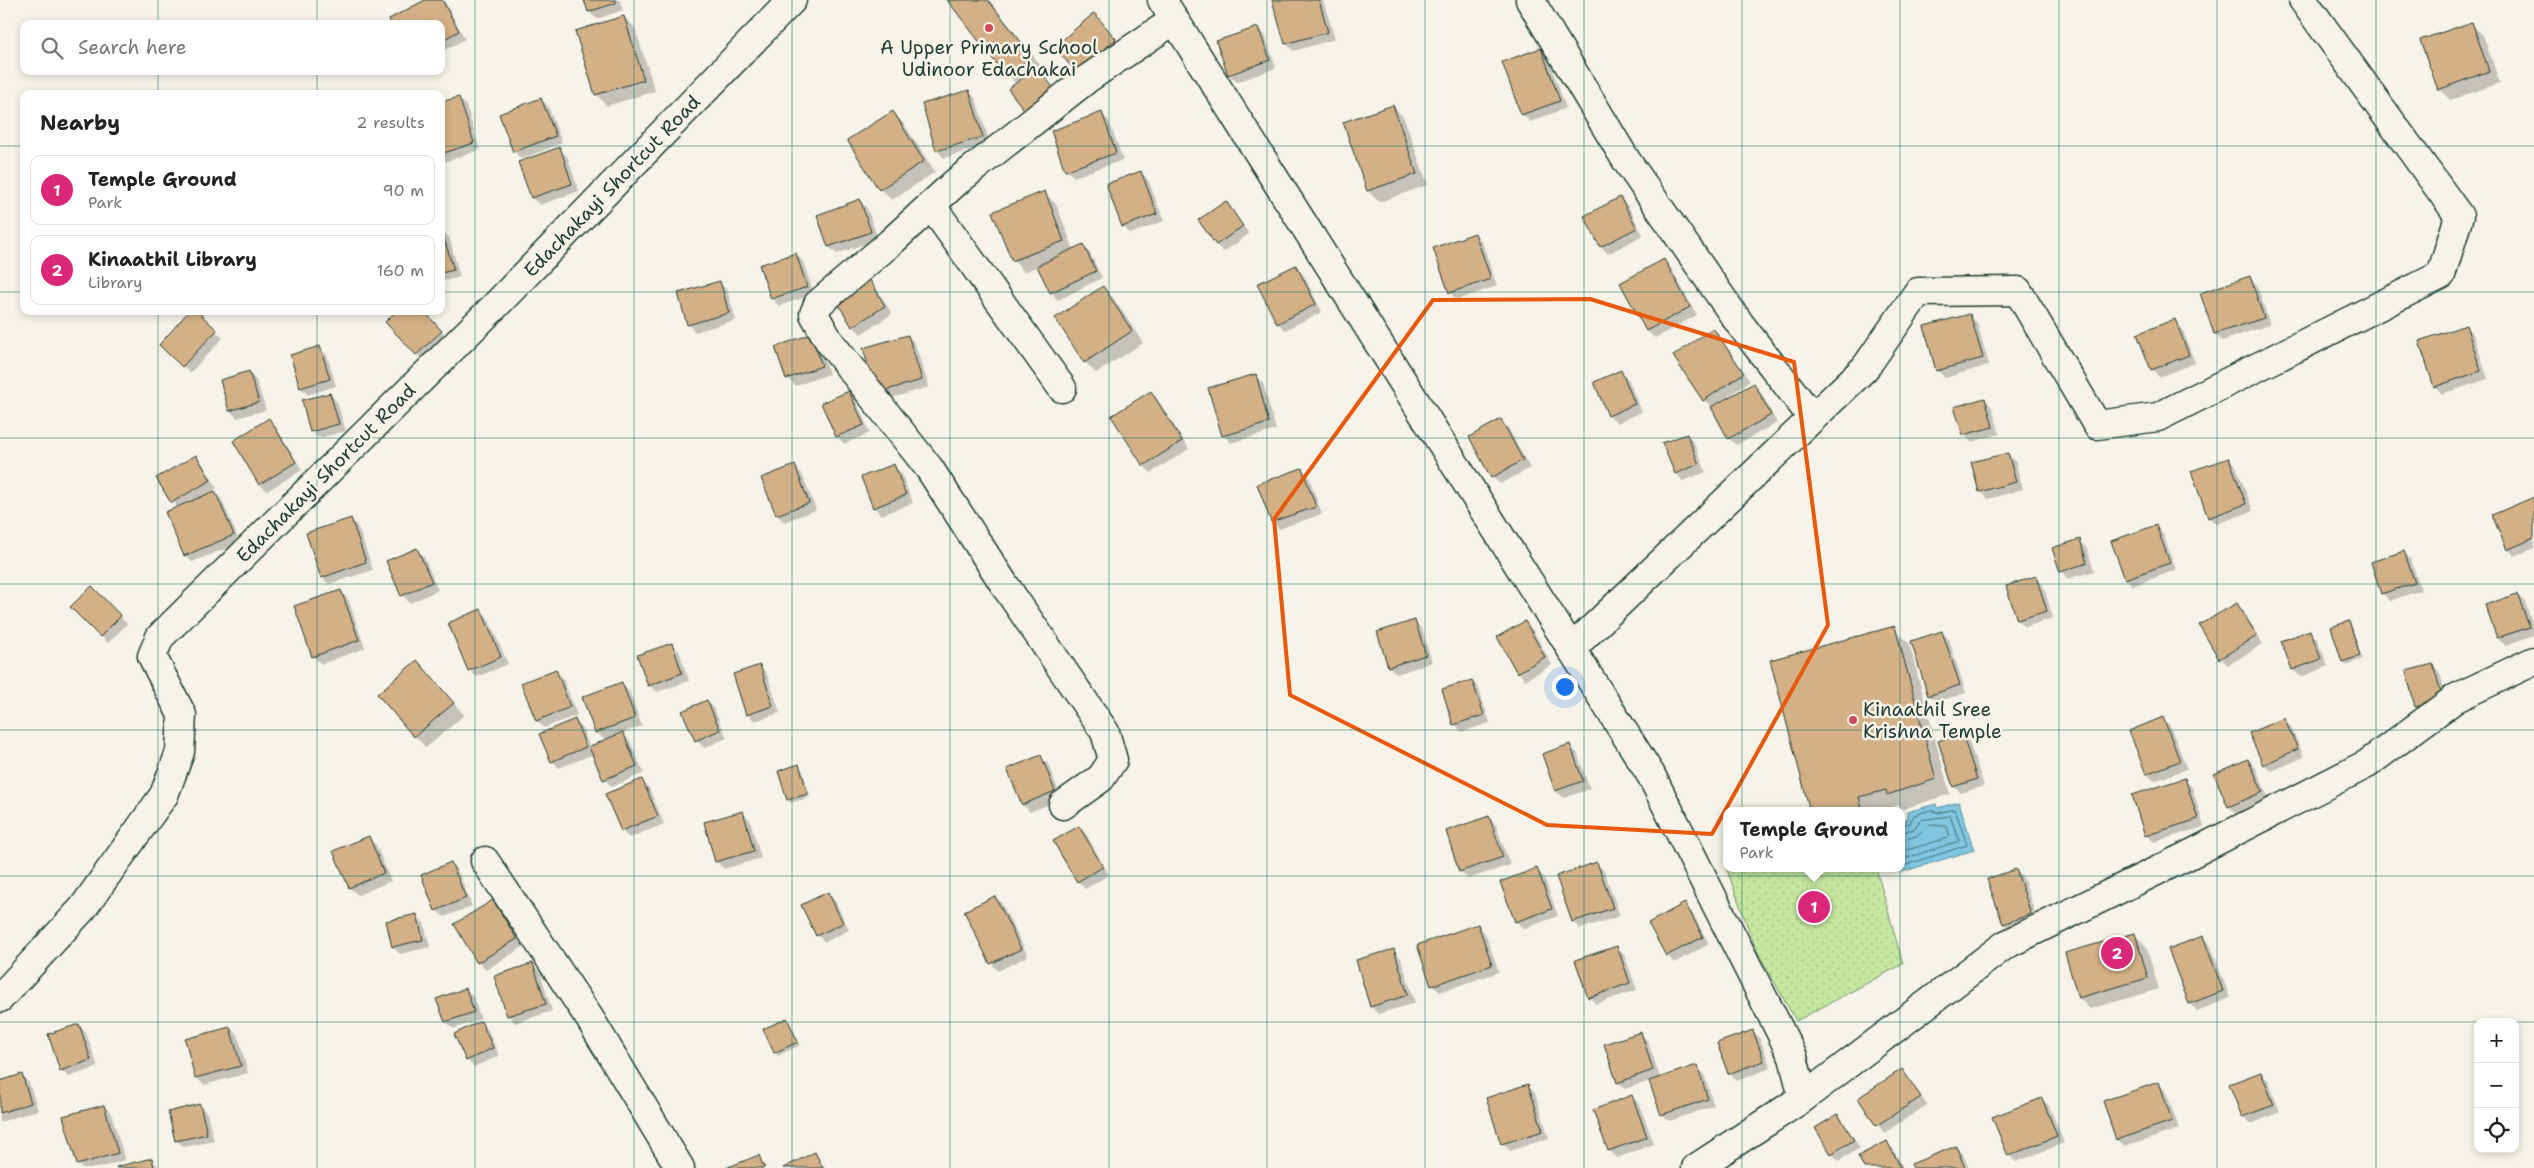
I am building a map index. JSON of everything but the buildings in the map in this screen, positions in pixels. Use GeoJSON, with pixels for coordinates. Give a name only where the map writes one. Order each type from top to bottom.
{"type":"FeatureCollection","features":[{"type":"Feature","properties":{"kind":"street","name":"Edachakayi Shortcut Road"},"geometry":{"type":"LineString","coordinates":[[0,998],[83,908],[164,795],[180,752],[182,715],[152,656],[160,637],[495,306],[792,0]]}},
{"type":"Feature","properties":{"kind":"street"},"geometry":{"type":"LineString","coordinates":[[1530,0],[1626,160],[1740,324],[1812,417]]}},
{"type":"Feature","properties":{"kind":"street"},"geometry":{"type":"LineString","coordinates":[[1571,648],[1865,368],[1918,292],[2018,291],[2097,425],[2158,417],[2441,275],[2459,216],[2303,0]]}},
{"type":"Feature","properties":{"kind":"street"},"geometry":{"type":"LineString","coordinates":[[1063,805],[1101,778],[1114,760],[1106,732],[1006,587],[929,468],[829,341],[814,314],[818,304],[954,183],[1087,79],[1167,7],[1651,775],[1793,1057],[1803,1098]]}},
{"type":"Feature","properties":{"kind":"street"},"geometry":{"type":"LineString","coordinates":[[931,205],[1062,388]]}},
{"type":"Feature","properties":{"kind":"street"},"geometry":{"type":"LineString","coordinates":[[1696,1168],[1803,1098],[2005,945],[2185,857],[2367,764],[2456,698],[2534,660]]}},
{"type":"Feature","properties":{"kind":"street"},"geometry":{"type":"LineString","coordinates":[[486,861],[590,1019],[680,1168]]}},
{"type":"Feature","properties":{"kind":"highlighted area"},"geometry":{"type":"Polygon","coordinates":[[[1590,299],[1794,362],[1828,625],[1712,834],[1547,825],[1290,695],[1274,519],[1433,300],[1590,299]]]}},
{"type":"Feature","properties":{"kind":"green space"},"geometry":{"type":"Polygon","coordinates":[[[1728,872],[1877,872],[1903,964],[1796,1021],[1755,947],[1728,872]]]}},
{"type":"Feature","properties":{"kind":"water"},"geometry":{"type":"Polygon","coordinates":[[[1959,802],[1974,850],[1905,871],[1905,820],[1907,820],[1907,812],[1936,804],[1937,808],[1959,802]]]}},
{"type":"Feature","properties":{"kind":"place","name":"A Upper Primary School Udinoor Edachakai"},"geometry":{"type":"Point","coordinates":[989,28]}},
{"type":"Feature","properties":{"kind":"place","name":"Kinaathil Sree Krishna Temple"},"geometry":{"type":"Point","coordinates":[1853,720]}},
{"type":"Feature","properties":{"kind":"place","name":"Temple Ground"},"geometry":{"type":"Point","coordinates":[1814,907]}},
{"type":"Feature","properties":{"kind":"place","name":"Kinaathil Library"},"geometry":{"type":"Point","coordinates":[2117,953]}}]}
